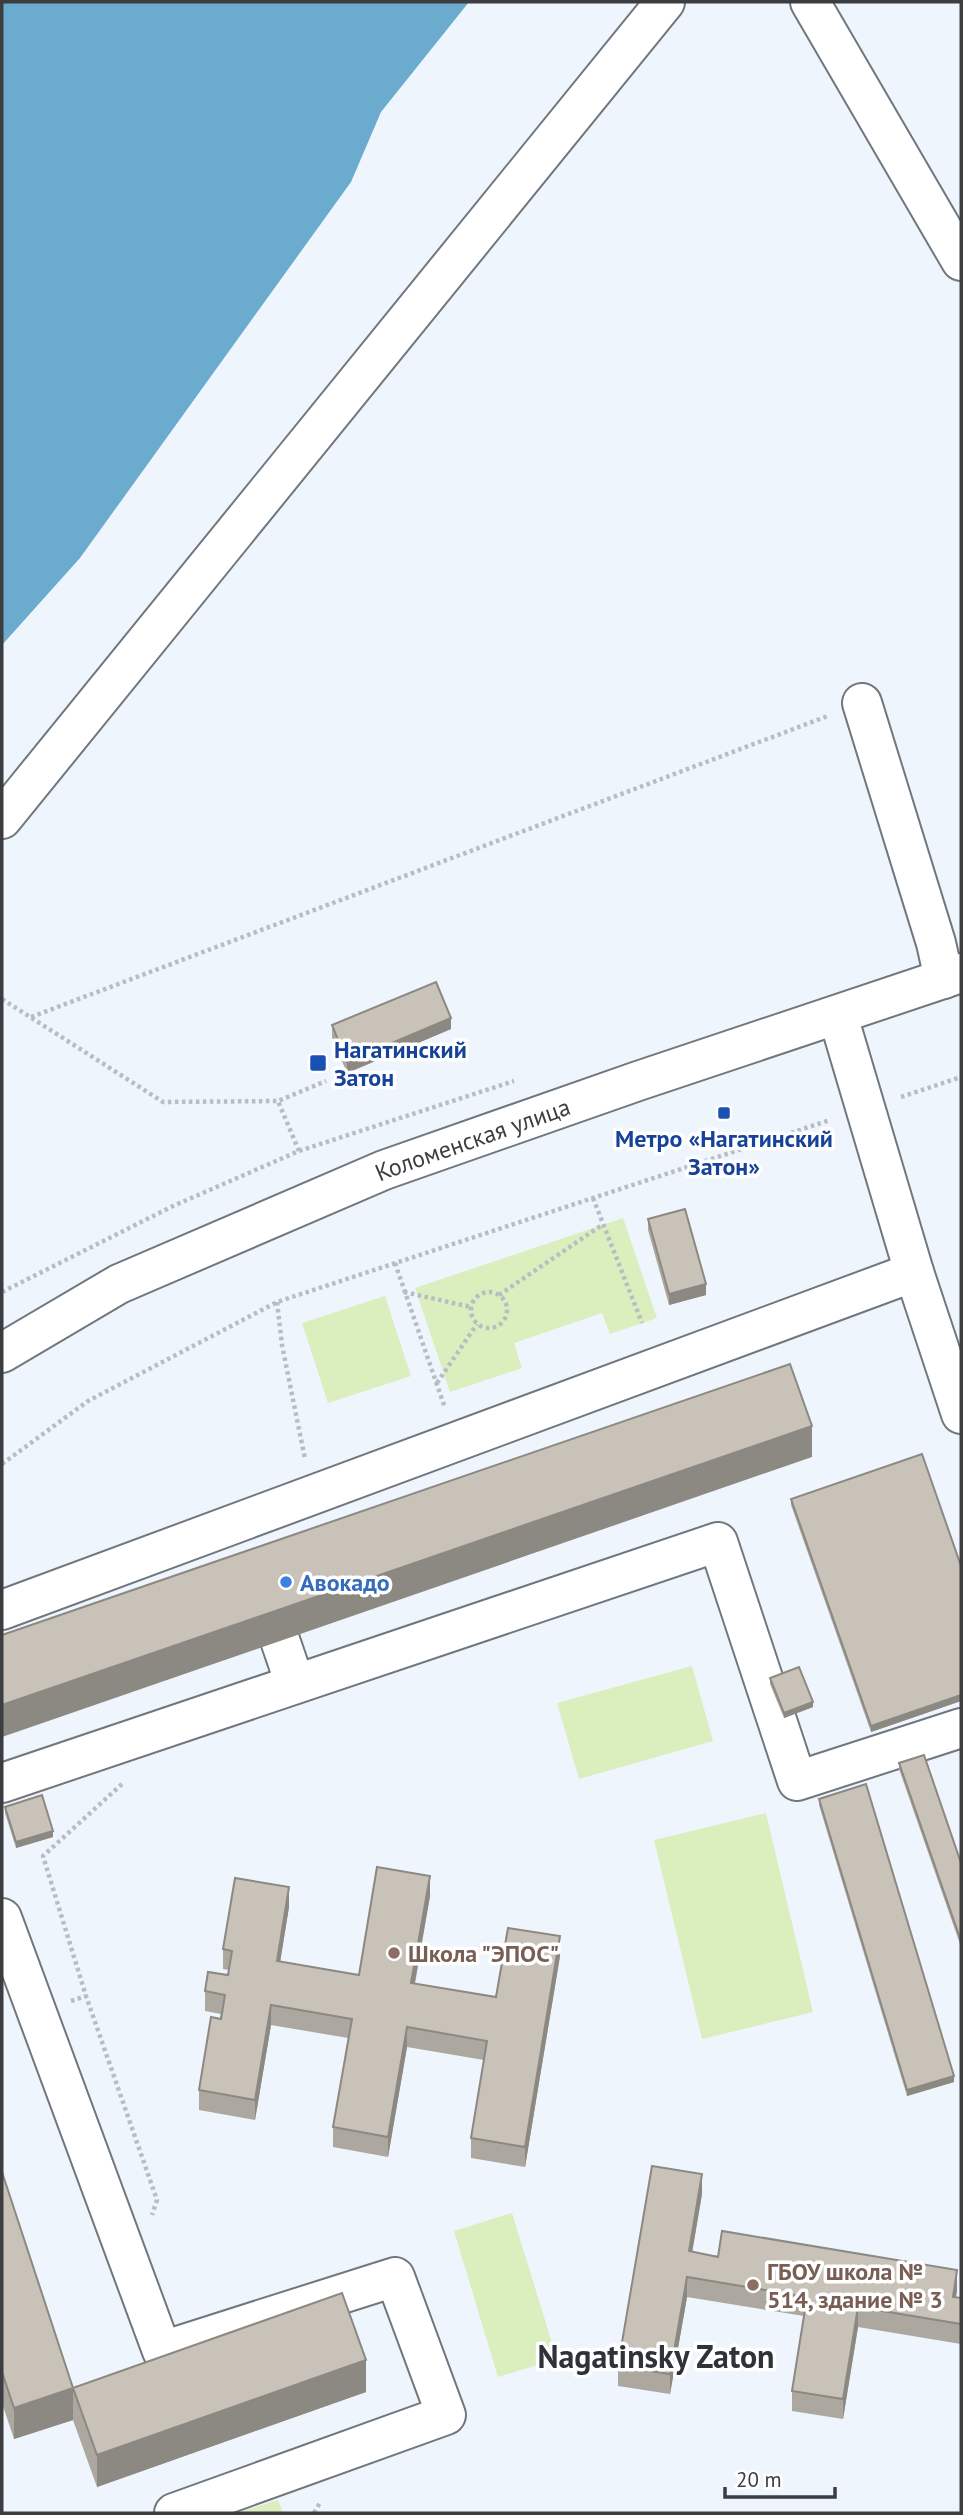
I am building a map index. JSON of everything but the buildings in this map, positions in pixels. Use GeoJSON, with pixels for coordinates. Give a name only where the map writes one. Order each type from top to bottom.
{"type":"FeatureCollection","features":[{"type":"Feature","properties":{"kind":"street"},"geometry":{"type":"LineString","coordinates":[[2,818],[666,2]]}},
{"type":"Feature","properties":{"kind":"street"},"geometry":{"type":"LineString","coordinates":[[810,2],[961,261]]}},
{"type":"Feature","properties":{"kind":"street"},"geometry":{"type":"LineString","coordinates":[[862,703],[936,943],[953,976]]}},
{"type":"Feature","properties":{"kind":"street","name":"Коломенская улица"},"geometry":{"type":"LineString","coordinates":[[2,1353],[119,1284],[384,1170],[638,1081],[953,976]]}},
{"type":"Feature","properties":{"kind":"street"},"geometry":{"type":"LineString","coordinates":[[838,1016],[914,1272],[961,1414]]}},
{"type":"Feature","properties":{"kind":"street"},"geometry":{"type":"LineString","coordinates":[[2,1610],[245,1539],[312,1495],[914,1272]]}},
{"type":"Feature","properties":{"kind":"street"},"geometry":{"type":"LineString","coordinates":[[2,1783],[718,1542],[797,1781],[961,1728]]}},
{"type":"Feature","properties":{"kind":"street"},"geometry":{"type":"LineString","coordinates":[[280,1640],[295,1684]]}},
{"type":"Feature","properties":{"kind":"street"},"geometry":{"type":"LineString","coordinates":[[2,1917],[162,2351],[395,2277],[446,2415],[174,2513]]}},
{"type":"Feature","properties":{"kind":"path"},"geometry":{"type":"LineString","coordinates":[[31,1017],[862,703]]}},
{"type":"Feature","properties":{"kind":"path"},"geometry":{"type":"LineString","coordinates":[[2,999],[163,1102],[278,1101],[326,1082]]}},
{"type":"Feature","properties":{"kind":"path"},"geometry":{"type":"LineString","coordinates":[[2,1464],[89,1401],[277,1302],[961,1077]]}},
{"type":"Feature","properties":{"kind":"path"},"geometry":{"type":"LineString","coordinates":[[2,1292],[173,1206],[299,1151],[278,1101]]}},
{"type":"Feature","properties":{"kind":"path"},"geometry":{"type":"LineString","coordinates":[[593,1198],[642,1322]]}},
{"type":"Feature","properties":{"kind":"path"},"geometry":{"type":"LineString","coordinates":[[499,1296],[602,1225]]}},
{"type":"Feature","properties":{"kind":"path"},"geometry":{"type":"LineString","coordinates":[[395,1263],[456,1442]]}},
{"type":"Feature","properties":{"kind":"path"},"geometry":{"type":"LineString","coordinates":[[404,1292],[471,1307]]}},
{"type":"Feature","properties":{"kind":"path"},"geometry":{"type":"LineString","coordinates":[[494,1293],[507,1305],[507,1317],[499,1326],[488,1329],[473,1319],[471,1307],[477,1296],[494,1293]]}},
{"type":"Feature","properties":{"kind":"path"},"geometry":{"type":"LineString","coordinates":[[277,1302],[282,1345],[312,1495]]}},
{"type":"Feature","properties":{"kind":"path"},"geometry":{"type":"LineString","coordinates":[[436,1384],[477,1324]]}},
{"type":"Feature","properties":{"kind":"path"},"geometry":{"type":"LineString","coordinates":[[122,1783],[43,1856],[86,1996],[158,2200],[131,2267]]}},
{"type":"Feature","properties":{"kind":"green space"},"geometry":{"type":"Polygon","coordinates":[[[623,1218],[657,1318],[610,1334],[602,1313],[514,1343],[522,1368],[450,1392],[415,1288],[623,1218]]]}},
{"type":"Feature","properties":{"kind":"green space"},"geometry":{"type":"Polygon","coordinates":[[[385,1296],[411,1376],[328,1403],[302,1323],[385,1296]]]}},
{"type":"Feature","properties":{"kind":"green space"},"geometry":{"type":"Polygon","coordinates":[[[692,1666],[713,1741],[579,1779],[557,1703],[692,1666]]]}},
{"type":"Feature","properties":{"kind":"green space"},"geometry":{"type":"Polygon","coordinates":[[[766,1813],[813,2012],[702,2039],[654,1840],[766,1813]]]}},
{"type":"Feature","properties":{"kind":"green space"},"geometry":{"type":"Polygon","coordinates":[[[512,2213],[557,2359],[498,2377],[454,2231],[512,2213]]]}},
{"type":"Feature","properties":{"kind":"green space"},"geometry":{"type":"Polygon","coordinates":[[[278,2500],[283,2513],[236,2513],[278,2500]]]}},
{"type":"Feature","properties":{"kind":"water"},"geometry":{"type":"Polygon","coordinates":[[[2,2],[469,2],[381,112],[351,182],[80,558],[2,645],[2,2]]]}},
{"type":"Feature","properties":{"kind":"place","name":"Нагатинский Затон"},"geometry":{"type":"Point","coordinates":[318,1063]}},
{"type":"Feature","properties":{"kind":"place","name":"Метро «Нагатинский Затон»"},"geometry":{"type":"Point","coordinates":[724,1113]}},
{"type":"Feature","properties":{"kind":"place","name":"Авокадо"},"geometry":{"type":"Point","coordinates":[286,1582]}},
{"type":"Feature","properties":{"kind":"place","name":"Школа \"ЭПОС\""},"geometry":{"type":"Point","coordinates":[394,1953]}},
{"type":"Feature","properties":{"kind":"place","name":"ГБОУ школа № 514, здание № 3"},"geometry":{"type":"Point","coordinates":[753,2285]}},
{"type":"Feature","properties":{"kind":"district","name":"Nagatinsky Zaton"},"geometry":{"type":"Point","coordinates":[656,2356]}}]}
